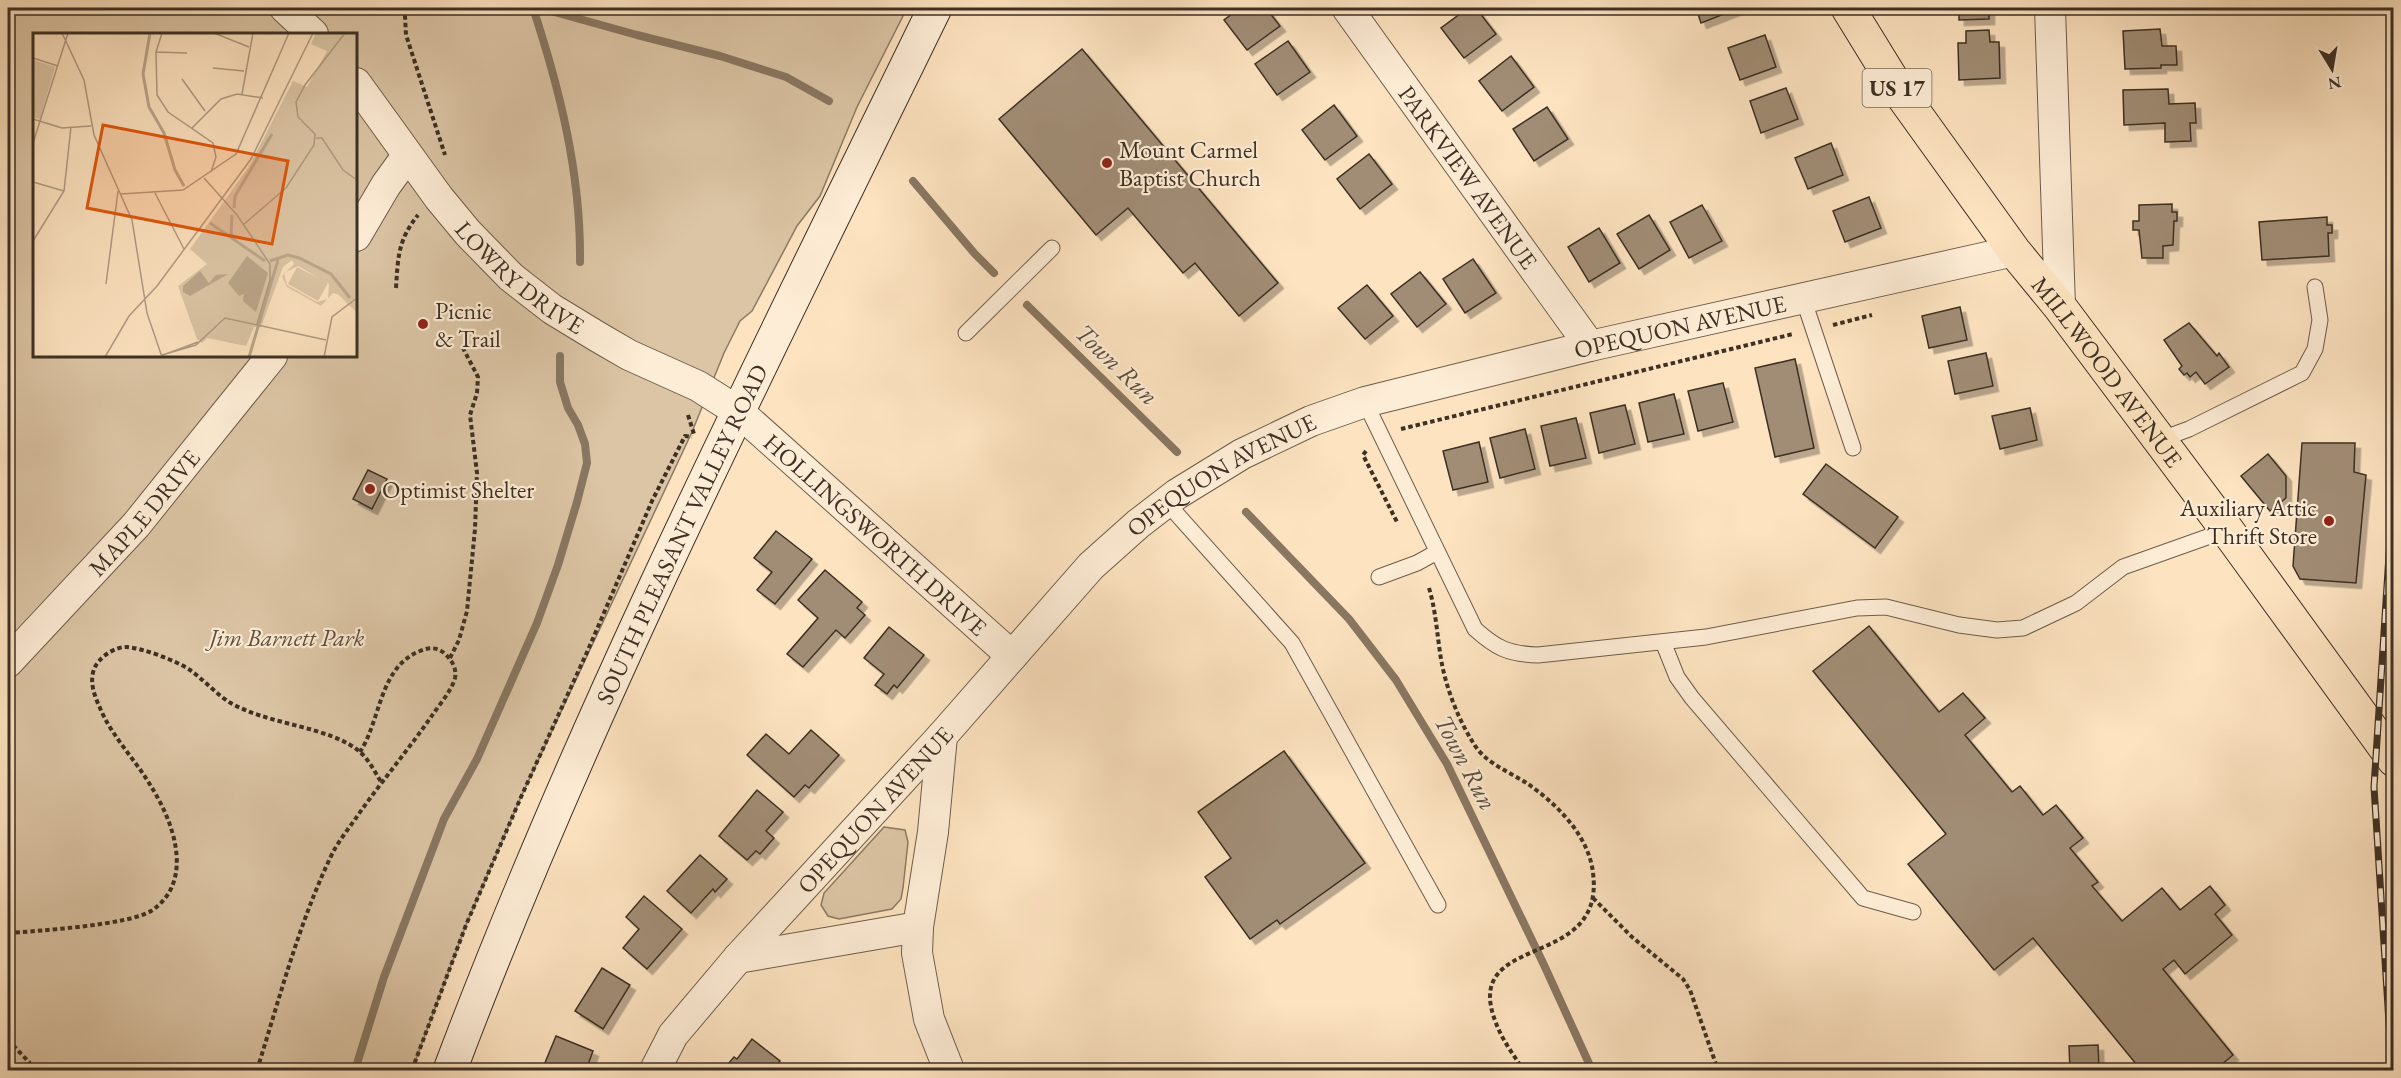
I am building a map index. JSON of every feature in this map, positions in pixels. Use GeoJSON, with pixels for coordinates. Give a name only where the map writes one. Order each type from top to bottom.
{"type":"FeatureCollection","features":[{"type":"Feature","properties":{"kind":"main road","name":"SOUTH PLEASANT VALLEY ROAD"},"geometry":{"type":"LineString","coordinates":[[450,1071],[473,1009],[561,799],[624,658],[739,412],[934,8]]}},
{"type":"Feature","properties":{"kind":"main road","name":"MILLWOOD AVENUE"},"geometry":{"type":"LineString","coordinates":[[1848,8],[1899,91],[2014,250],[2060,307],[2227,530],[2394,760]]}},
{"type":"Feature","properties":{"kind":"street"},"geometry":{"type":"LineString","coordinates":[[285,8],[312,33]]}},
{"type":"Feature","properties":{"kind":"street","name":"PARKVIEW AVENUE"},"geometry":{"type":"LineString","coordinates":[[1347,8],[1590,346]]}},
{"type":"Feature","properties":{"kind":"street"},"geometry":{"type":"LineString","coordinates":[[2049,8],[2060,307]]}},
{"type":"Feature","properties":{"kind":"street","name":"LOWRY DRIVE"},"geometry":{"type":"LineString","coordinates":[[357,84],[439,198],[488,255],[511,277],[552,309],[629,355],[698,386],[739,412]]}},
{"type":"Feature","properties":{"kind":"street"},"geometry":{"type":"LineString","coordinates":[[357,234],[386,185],[407,156]]}},
{"type":"Feature","properties":{"kind":"street","name":"OPEQUON AVENUE"},"geometry":{"type":"LineString","coordinates":[[655,1071],[673,1035],[738,958],[942,736],[1091,566],[1166,502],[1242,454],[1311,421],[1365,402],[1590,346],[2014,250]]}},
{"type":"Feature","properties":{"kind":"street","name":"MAPLE DRIVE"},"geometry":{"type":"LineString","coordinates":[[8,662],[136,525],[271,357]]}},
{"type":"Feature","properties":{"kind":"street","name":"HOLLINGSWORTH DRIVE"},"geometry":{"type":"LineString","coordinates":[[739,412],[1012,656]]}},
{"type":"Feature","properties":{"kind":"street"},"geometry":{"type":"LineString","coordinates":[[942,736],[933,832],[918,927],[917,953],[929,1019],[949,1071]]}},
{"type":"Feature","properties":{"kind":"street"},"geometry":{"type":"LineString","coordinates":[[738,958],[918,927]]}},
{"type":"Feature","properties":{"kind":"lane"},"geometry":{"type":"LineString","coordinates":[[966,333],[1052,248]]}},
{"type":"Feature","properties":{"kind":"lane"},"geometry":{"type":"LineString","coordinates":[[2159,440],[2189,429],[2302,373],[2315,349],[2320,320],[2315,287]]}},
{"type":"Feature","properties":{"kind":"lane"},"geometry":{"type":"LineString","coordinates":[[1803,298],[1853,448]]}},
{"type":"Feature","properties":{"kind":"lane"},"geometry":{"type":"LineString","coordinates":[[1365,402],[1475,629],[1493,646],[1517,655],[1538,655],[1706,637],[1857,608],[1886,607],[1959,625],[1996,630],[2023,628],[2076,603],[2123,567],[2227,530]]}},
{"type":"Feature","properties":{"kind":"lane"},"geometry":{"type":"LineString","coordinates":[[1166,502],[1292,643],[1438,905]]}},
{"type":"Feature","properties":{"kind":"lane"},"geometry":{"type":"LineString","coordinates":[[1379,577],[1417,563],[1437,552]]}},
{"type":"Feature","properties":{"kind":"lane"},"geometry":{"type":"LineString","coordinates":[[1663,642],[1677,677],[1692,698],[1863,898],[1913,912]]}},
{"type":"Feature","properties":{"kind":"path"},"geometry":{"type":"LineString","coordinates":[[407,8],[405,35],[446,156]]}},
{"type":"Feature","properties":{"kind":"path"},"geometry":{"type":"LineString","coordinates":[[396,288],[398,256],[405,232],[421,212]]}},
{"type":"Feature","properties":{"kind":"path"},"geometry":{"type":"LineString","coordinates":[[1523,1071],[1496,1024],[1490,987],[1496,975],[1509,963],[1571,934],[1590,912],[1593,897],[1593,873],[1587,850],[1553,803],[1528,784],[1494,764],[1475,746],[1460,719],[1449,692],[1441,660],[1435,607],[1429,588],[1363,455],[1381,434],[1882,313]]}},
{"type":"Feature","properties":{"kind":"path"},"geometry":{"type":"LineString","coordinates":[[450,658],[459,640],[468,612],[475,529],[477,473],[470,415],[477,393],[478,377],[463,348]]}},
{"type":"Feature","properties":{"kind":"path"},"geometry":{"type":"LineString","coordinates":[[412,1071],[466,925],[588,650],[651,501],[685,436],[696,438],[687,411]]}},
{"type":"Feature","properties":{"kind":"path"},"geometry":{"type":"LineString","coordinates":[[8,933],[110,922],[150,911],[164,898],[173,883],[178,857],[175,837],[152,788],[110,728],[93,692],[92,676],[97,663],[106,654],[126,647],[175,662],[190,670],[230,702],[251,713],[328,735],[360,752],[381,782]]}},
{"type":"Feature","properties":{"kind":"path"},"geometry":{"type":"LineString","coordinates":[[257,1071],[290,961],[334,850],[447,693],[455,677],[455,667],[450,658],[434,648],[411,655],[399,664],[387,682],[374,725],[360,752]]}},
{"type":"Feature","properties":{"kind":"path"},"geometry":{"type":"LineString","coordinates":[[1593,897],[1632,937],[1683,979],[1718,1071]]}},
{"type":"Feature","properties":{"kind":"path"},"geometry":{"type":"LineString","coordinates":[[8,1040],[29,1062],[33,1071]]}},
{"type":"Feature","properties":{"kind":"green space","name":"Jim Barnett Park"},"geometry":{"type":"Polygon","coordinates":[[[8,8],[907,8],[857,107],[820,196],[797,226],[752,311],[740,321],[724,353],[692,432],[521,797],[466,925],[412,1070],[8,1070],[8,8]]]}},
{"type":"Feature","properties":{"kind":"green space"},"geometry":{"type":"Polygon","coordinates":[[[884,827],[905,830],[908,842],[901,899],[892,909],[839,919],[828,916],[821,905],[824,893],[884,827]]]}},
{"type":"Feature","properties":{"kind":"building"},"geometry":{"type":"Polygon","coordinates":[[[1240,8],[1266,8],[1280,26],[1247,50],[1224,20],[1240,8]]]}},
{"type":"Feature","properties":{"kind":"building"},"geometry":{"type":"Polygon","coordinates":[[[1468,8],[1476,8],[1496,34],[1464,58],[1441,28],[1468,8]]]}},
{"type":"Feature","properties":{"kind":"building"},"geometry":{"type":"Polygon","coordinates":[[[1696,8],[1737,8],[1737,9],[1701,23],[1696,8]]]}},
{"type":"Feature","properties":{"kind":"building"},"geometry":{"type":"Polygon","coordinates":[[[1959,8],[1989,8],[1989,19],[1959,20],[1959,8]]]}},
{"type":"Feature","properties":{"kind":"building"},"geometry":{"type":"Polygon","coordinates":[[[2160,29],[2162,46],[2176,46],[2177,65],[2125,69],[2123,31],[2160,29]]]}},
{"type":"Feature","properties":{"kind":"building"},"geometry":{"type":"Polygon","coordinates":[[[1989,30],[1990,42],[1999,42],[2000,78],[1959,80],[1958,43],[1966,43],[1966,31],[1989,30]]]}},
{"type":"Feature","properties":{"kind":"building"},"geometry":{"type":"Polygon","coordinates":[[[1765,35],[1776,67],[1740,80],[1728,48],[1765,35]]]}},
{"type":"Feature","properties":{"kind":"building"},"geometry":{"type":"Polygon","coordinates":[[[1288,41],[1310,72],[1277,95],[1255,64],[1288,41]]]}},
{"type":"Feature","properties":{"kind":"building","name":"Mount Carmel Baptist Church"},"geometry":{"type":"Polygon","coordinates":[[[1082,49],[1278,283],[1239,316],[1195,263],[1183,273],[1128,208],[1096,235],[999,119],[1082,49]]]}},
{"type":"Feature","properties":{"kind":"building"},"geometry":{"type":"Polygon","coordinates":[[[1511,56],[1534,87],[1502,111],[1479,81],[1511,56]]]}},
{"type":"Feature","properties":{"kind":"building"},"geometry":{"type":"Polygon","coordinates":[[[1786,88],[1798,119],[1761,133],[1750,101],[1786,88]]]}},
{"type":"Feature","properties":{"kind":"building"},"geometry":{"type":"Polygon","coordinates":[[[2168,89],[2169,104],[2195,103],[2196,123],[2190,123],[2191,141],[2165,142],[2165,123],[2124,125],[2123,90],[2168,89]]]}},
{"type":"Feature","properties":{"kind":"building"},"geometry":{"type":"Polygon","coordinates":[[[1334,105],[1357,136],[1325,160],[1302,130],[1334,105]]]}},
{"type":"Feature","properties":{"kind":"building"},"geometry":{"type":"Polygon","coordinates":[[[1547,107],[1568,139],[1534,161],[1513,129],[1547,107]]]}},
{"type":"Feature","properties":{"kind":"building"},"geometry":{"type":"Polygon","coordinates":[[[1831,143],[1843,175],[1808,189],[1795,158],[1831,143]]]}},
{"type":"Feature","properties":{"kind":"building"},"geometry":{"type":"Polygon","coordinates":[[[1369,154],[1392,184],[1360,209],[1337,179],[1369,154]]]}},
{"type":"Feature","properties":{"kind":"building"},"geometry":{"type":"Polygon","coordinates":[[[1869,197],[1881,228],[1845,242],[1833,211],[1869,197]]]}},
{"type":"Feature","properties":{"kind":"building"},"geometry":{"type":"Polygon","coordinates":[[[2172,204],[2172,212],[2177,212],[2177,221],[2174,221],[2173,245],[2163,246],[2163,258],[2142,258],[2139,230],[2133,230],[2133,221],[2139,221],[2139,205],[2172,204]]]}},
{"type":"Feature","properties":{"kind":"building"},"geometry":{"type":"Polygon","coordinates":[[[1702,205],[1722,241],[1689,258],[1670,222],[1702,205]]]}},
{"type":"Feature","properties":{"kind":"building"},"geometry":{"type":"Polygon","coordinates":[[[1649,215],[1670,250],[1639,269],[1617,234],[1649,215]]]}},
{"type":"Feature","properties":{"kind":"building"},"geometry":{"type":"Polygon","coordinates":[[[2327,217],[2327,225],[2332,225],[2332,233],[2328,233],[2329,256],[2262,260],[2259,222],[2327,217]]]}},
{"type":"Feature","properties":{"kind":"building"},"geometry":{"type":"Polygon","coordinates":[[[1599,228],[1620,263],[1589,282],[1568,247],[1599,228]]]}},
{"type":"Feature","properties":{"kind":"building"},"geometry":{"type":"Polygon","coordinates":[[[1473,259],[1496,293],[1465,313],[1443,279],[1473,259]]]}},
{"type":"Feature","properties":{"kind":"building"},"geometry":{"type":"Polygon","coordinates":[[[1420,272],[1446,304],[1417,327],[1391,294],[1420,272]]]}},
{"type":"Feature","properties":{"kind":"building"},"geometry":{"type":"Polygon","coordinates":[[[1367,285],[1393,316],[1365,339],[1338,308],[1367,285]]]}},
{"type":"Feature","properties":{"kind":"building"},"geometry":{"type":"Polygon","coordinates":[[[1960,307],[1967,340],[1929,348],[1922,316],[1960,307]]]}},
{"type":"Feature","properties":{"kind":"building"},"geometry":{"type":"Polygon","coordinates":[[[2189,323],[2217,356],[2219,353],[2229,367],[2205,384],[2196,372],[2190,377],[2187,373],[2184,375],[2179,369],[2182,366],[2164,340],[2189,323]]]}},
{"type":"Feature","properties":{"kind":"building"},"geometry":{"type":"Polygon","coordinates":[[[1986,353],[1993,386],[1955,394],[1948,361],[1986,353]]]}},
{"type":"Feature","properties":{"kind":"building"},"geometry":{"type":"Polygon","coordinates":[[[1795,359],[1814,448],[1775,457],[1755,368],[1795,359]]]}},
{"type":"Feature","properties":{"kind":"building"},"geometry":{"type":"Polygon","coordinates":[[[1723,383],[1733,422],[1698,431],[1688,391],[1723,383]]]}},
{"type":"Feature","properties":{"kind":"building"},"geometry":{"type":"Polygon","coordinates":[[[1674,394],[1684,434],[1648,442],[1639,403],[1674,394]]]}},
{"type":"Feature","properties":{"kind":"building"},"geometry":{"type":"Polygon","coordinates":[[[1625,405],[1635,444],[1599,453],[1590,413],[1625,405]]]}},
{"type":"Feature","properties":{"kind":"building"},"geometry":{"type":"Polygon","coordinates":[[[2030,408],[2037,440],[2000,449],[1992,416],[2030,408]]]}},
{"type":"Feature","properties":{"kind":"building"},"geometry":{"type":"Polygon","coordinates":[[[1576,418],[1586,458],[1550,466],[1541,426],[1576,418]]]}},
{"type":"Feature","properties":{"kind":"building"},"geometry":{"type":"Polygon","coordinates":[[[1525,429],[1535,469],[1500,478],[1490,438],[1525,429]]]}},
{"type":"Feature","properties":{"kind":"building"},"geometry":{"type":"Polygon","coordinates":[[[1479,442],[1488,482],[1453,490],[1443,451],[1479,442]]]}},
{"type":"Feature","properties":{"kind":"building","name":"Auxiliary Attic Thrift Store"},"geometry":{"type":"Polygon","coordinates":[[[2302,443],[2355,443],[2354,472],[2366,475],[2356,583],[2300,579],[2293,566],[2302,443]]]}},
{"type":"Feature","properties":{"kind":"building"},"geometry":{"type":"Polygon","coordinates":[[[2268,454],[2286,476],[2286,498],[2270,511],[2241,476],[2268,454]]]}},
{"type":"Feature","properties":{"kind":"building"},"geometry":{"type":"Polygon","coordinates":[[[1826,464],[1898,517],[1875,548],[1803,494],[1826,464]]]}},
{"type":"Feature","properties":{"kind":"building","name":"Optimist Shelter"},"geometry":{"type":"Polygon","coordinates":[[[368,470],[387,479],[372,509],[353,499],[368,470]]]}},
{"type":"Feature","properties":{"kind":"building"},"geometry":{"type":"Polygon","coordinates":[[[776,531],[812,559],[775,604],[757,590],[772,572],[754,558],[776,531]]]}},
{"type":"Feature","properties":{"kind":"building"},"geometry":{"type":"Polygon","coordinates":[[[825,570],[862,602],[857,608],[865,615],[845,638],[836,630],[803,667],[787,654],[818,618],[798,600],[825,570]]]}},
{"type":"Feature","properties":{"kind":"building"},"geometry":{"type":"Polygon","coordinates":[[[1869,626],[1939,712],[1963,693],[1985,718],[1965,735],[2012,792],[2020,786],[2043,815],[2056,805],[2083,838],[2070,848],[2098,882],[2092,886],[2122,921],[2162,888],[2180,910],[2210,886],[2225,905],[2215,914],[2232,935],[2185,974],[2174,960],[2163,969],[2233,1055],[2215,1070],[2141,1070],[2033,938],[1994,970],[1908,864],[1946,834],[1813,671],[1869,626]]]}},
{"type":"Feature","properties":{"kind":"building"},"geometry":{"type":"Polygon","coordinates":[[[889,627],[924,655],[897,688],[894,685],[887,694],[875,685],[884,674],[864,658],[889,627]]]}},
{"type":"Feature","properties":{"kind":"building"},"geometry":{"type":"Polygon","coordinates":[[[811,730],[839,755],[809,788],[805,785],[794,797],[747,755],[766,734],[789,754],[811,730]]]}},
{"type":"Feature","properties":{"kind":"building"},"geometry":{"type":"Polygon","coordinates":[[[1284,751],[1365,863],[1280,924],[1277,920],[1250,939],[1205,877],[1231,858],[1198,812],[1284,751]]]}},
{"type":"Feature","properties":{"kind":"building"},"geometry":{"type":"Polygon","coordinates":[[[757,790],[783,812],[766,831],[774,838],[760,854],[756,851],[747,860],[719,836],[757,790]]]}},
{"type":"Feature","properties":{"kind":"building"},"geometry":{"type":"Polygon","coordinates":[[[700,855],[727,879],[715,892],[713,889],[691,913],[667,891],[700,855]]]}},
{"type":"Feature","properties":{"kind":"building"},"geometry":{"type":"Polygon","coordinates":[[[644,896],[682,929],[647,969],[623,948],[639,929],[626,917],[644,896]]]}},
{"type":"Feature","properties":{"kind":"building"},"geometry":{"type":"Polygon","coordinates":[[[602,968],[630,985],[603,1029],[575,1011],[602,968]]]}},
{"type":"Feature","properties":{"kind":"building"},"geometry":{"type":"Polygon","coordinates":[[[556,1036],[593,1051],[586,1070],[542,1070],[556,1036]]]}},
{"type":"Feature","properties":{"kind":"building"},"geometry":{"type":"Polygon","coordinates":[[[752,1039],[780,1061],[773,1070],[723,1070],[734,1057],[737,1059],[752,1039]]]}},
{"type":"Feature","properties":{"kind":"building"},"geometry":{"type":"Polygon","coordinates":[[[2098,1045],[2099,1070],[2070,1070],[2069,1046],[2098,1045]]]}},
{"type":"Feature","properties":{"kind":"waterway"},"geometry":{"type":"LineString","coordinates":[[533,8],[560,101],[573,165],[580,262]]}},
{"type":"Feature","properties":{"kind":"waterway","name":"Town Run"},"geometry":{"type":"LineString","coordinates":[[540,8],[720,56],[786,77],[829,101]]}},
{"type":"Feature","properties":{"kind":"waterway","name":"Town Run"},"geometry":{"type":"LineString","coordinates":[[913,181],[994,273]]}},
{"type":"Feature","properties":{"kind":"waterway","name":"Town Run"},"geometry":{"type":"LineString","coordinates":[[1027,305],[1177,452]]}},
{"type":"Feature","properties":{"kind":"waterway"},"geometry":{"type":"LineString","coordinates":[[355,1070],[384,977],[444,819],[477,759],[537,623],[577,502],[587,463],[585,444],[568,408],[560,382],[560,356]]}},
{"type":"Feature","properties":{"kind":"waterway","name":"Town Run"},"geometry":{"type":"LineString","coordinates":[[1246,512],[1349,619],[1396,680],[1447,764],[1592,1070]]}},
{"type":"Feature","properties":{"kind":"railway"},"geometry":{"type":"LineString","coordinates":[[2392,1070],[2374,787],[2394,478]]}},
{"type":"Feature","properties":{"kind":"place","name":"Mount Carmel Baptist Church"},"geometry":{"type":"Point","coordinates":[1107,163]}},
{"type":"Feature","properties":{"kind":"place","name":"Picnic & Trail"},"geometry":{"type":"Point","coordinates":[423,324]}},
{"type":"Feature","properties":{"kind":"place","name":"Optimist Shelter"},"geometry":{"type":"Point","coordinates":[370,489]}},
{"type":"Feature","properties":{"kind":"place","name":"Auxiliary Attic Thrift Store"},"geometry":{"type":"Point","coordinates":[2329,521]}}]}
